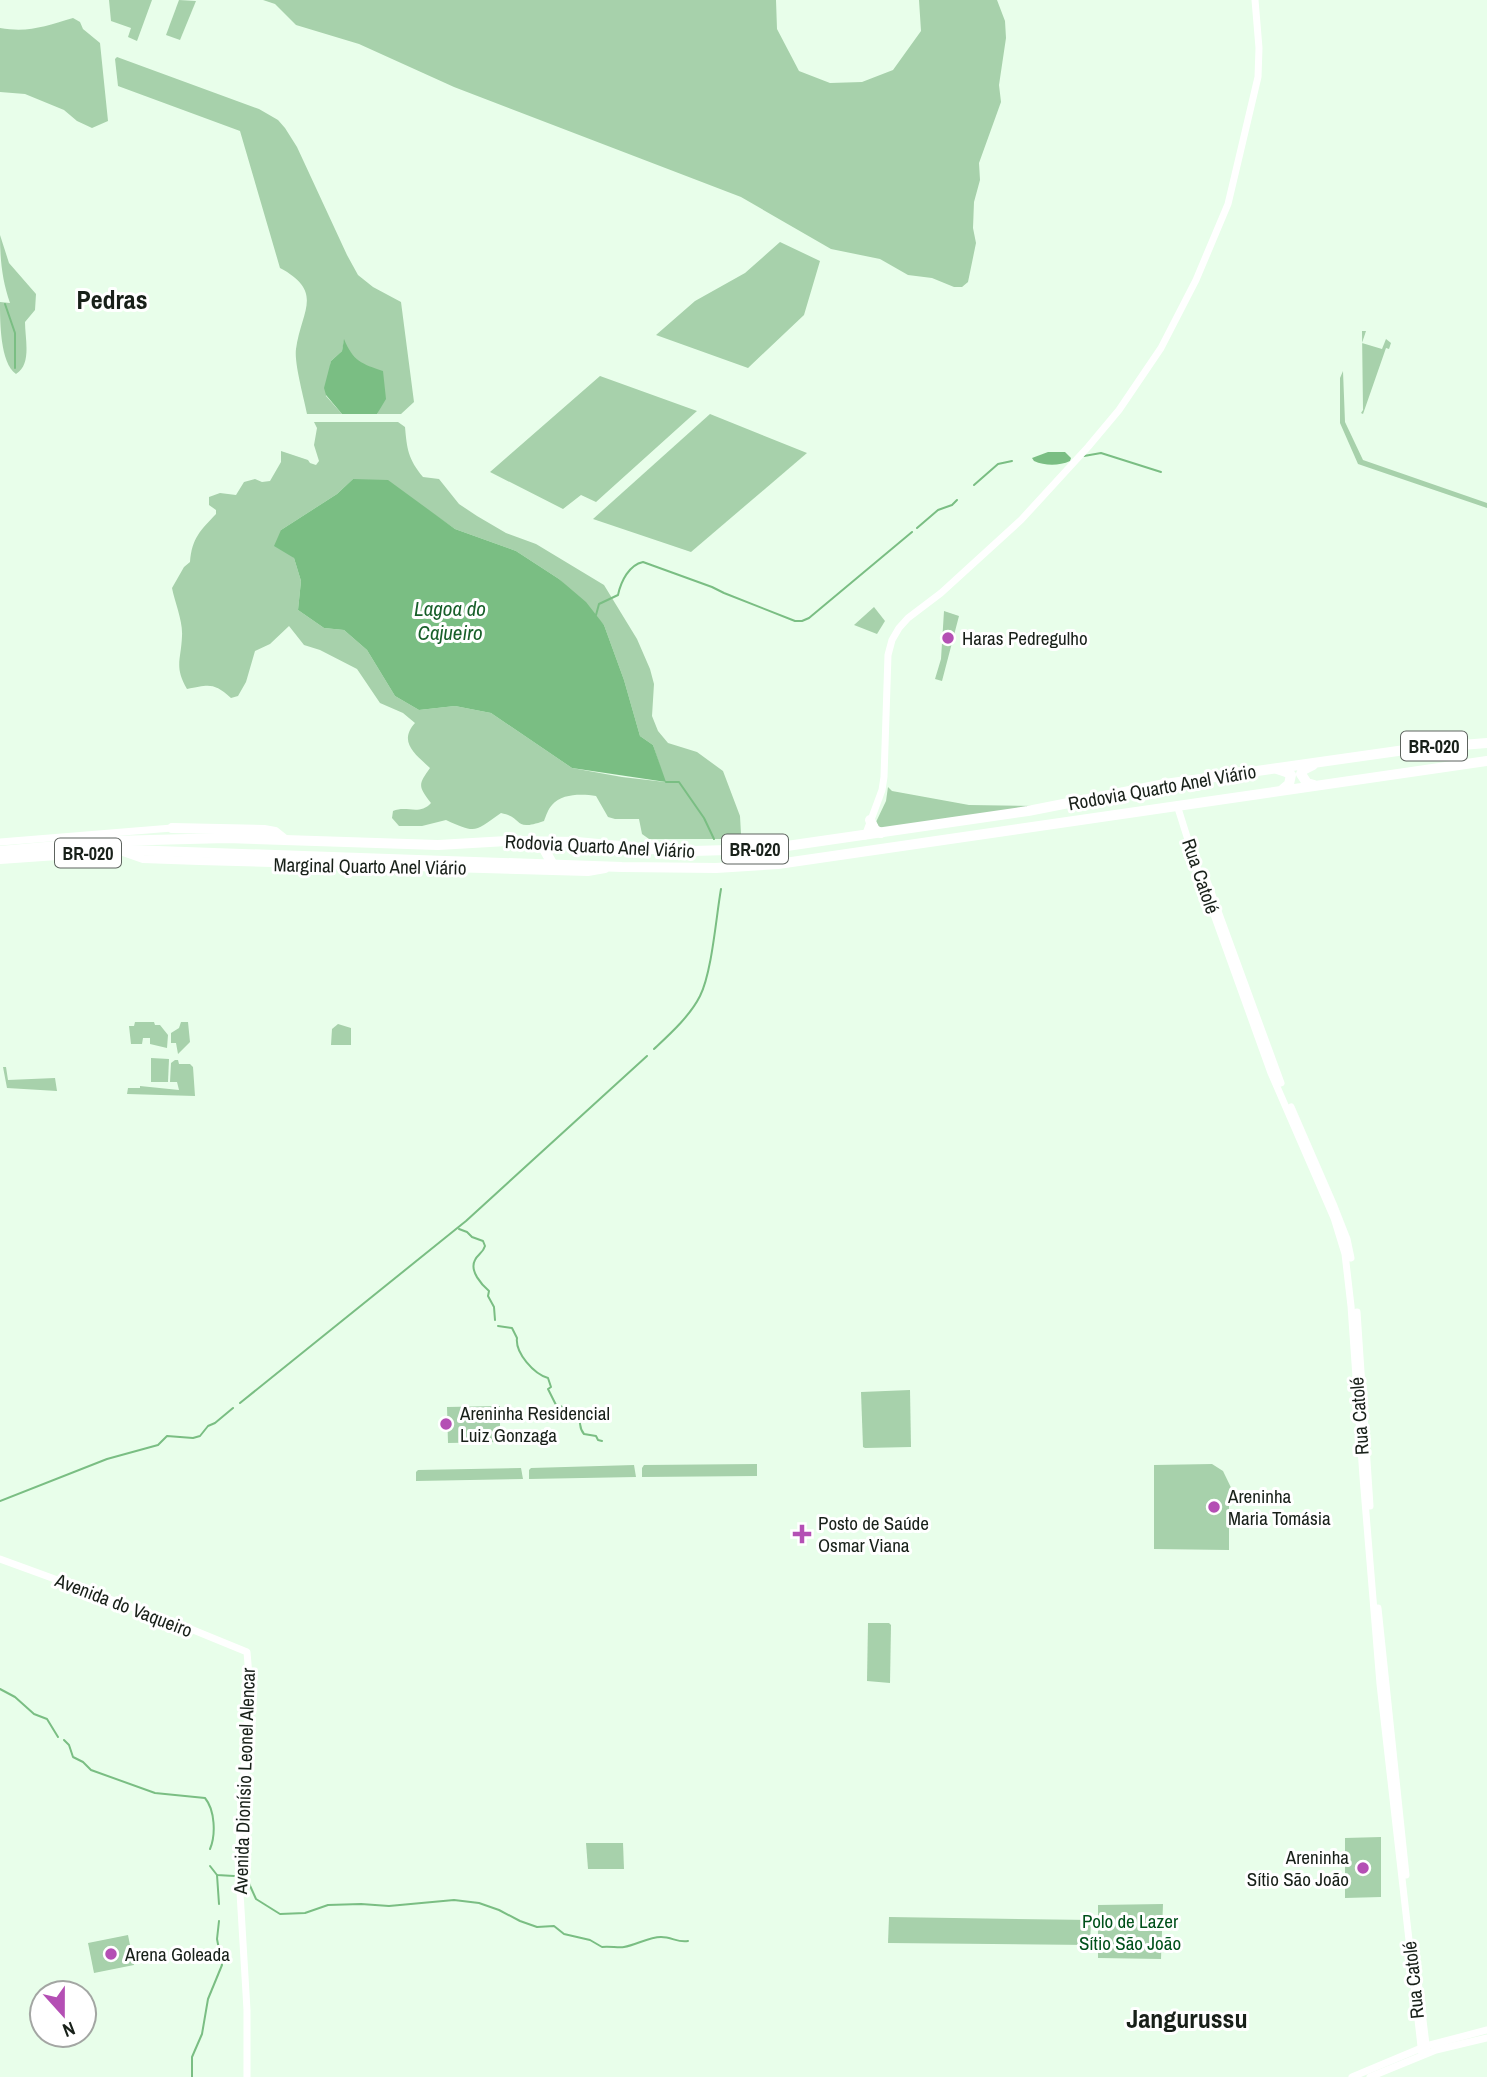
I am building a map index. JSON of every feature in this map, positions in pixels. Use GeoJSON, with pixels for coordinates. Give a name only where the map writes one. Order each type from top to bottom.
{"type":"FeatureCollection","features":[{"type":"Feature","properties":{"kind":"highway","name":"Rodovia Quarto Anel Viário"},"geometry":{"type":"LineString","coordinates":[[0,851],[173,833],[285,841],[438,845],[557,841],[693,851],[766,849],[1028,811],[1165,784],[1273,768],[1412,749],[1487,743]]}},
{"type":"Feature","properties":{"kind":"highway"},"geometry":{"type":"LineString","coordinates":[[1316,785],[1305,781],[1302,771],[1330,760]]}},
{"type":"Feature","properties":{"kind":"highway","name":"Rodovia Quarto Anel Viário"},"geometry":{"type":"LineString","coordinates":[[0,859],[120,851],[175,851],[622,867],[735,867],[906,846],[1487,761]]}},
{"type":"Feature","properties":{"kind":"highway"},"geometry":{"type":"LineString","coordinates":[[1273,768],[1291,775],[1289,784],[1282,790]]}},
{"type":"Feature","properties":{"kind":"highway"},"geometry":{"type":"LineString","coordinates":[[870,820],[875,830],[881,833]]}},
{"type":"Feature","properties":{"kind":"highway"},"geometry":{"type":"LineString","coordinates":[[904,830],[906,846]]}},
{"type":"Feature","properties":{"kind":"highway"},"geometry":{"type":"LineString","coordinates":[[173,833],[175,851]]}},
{"type":"Feature","properties":{"kind":"highway"},"geometry":{"type":"LineString","coordinates":[[553,865],[544,849],[548,844],[557,841]]}},
{"type":"Feature","properties":{"kind":"highway"},"geometry":{"type":"LineString","coordinates":[[814,858],[815,843]]}},
{"type":"Feature","properties":{"kind":"highway"},"geometry":{"type":"LineString","coordinates":[[290,855],[325,865]]}},
{"type":"Feature","properties":{"kind":"main road","name":"Marginal Quarto Anel Viário"},"geometry":{"type":"LineString","coordinates":[[120,851],[144,859],[325,865],[588,872],[622,867]]}},
{"type":"Feature","properties":{"kind":"street"},"geometry":{"type":"LineString","coordinates":[[865,835],[882,790],[888,655],[899,628],[1011,531],[1088,447],[1119,410],[1161,348],[1196,280],[1228,204],[1258,77],[1259,48],[1255,0]]}},
{"type":"Feature","properties":{"kind":"street","name":"Rua Catolé"},"geometry":{"type":"LineString","coordinates":[[1179,805],[1194,859],[1251,1009],[1271,1073],[1332,1207],[1344,1247],[1383,1683],[1424,2050]]}},
{"type":"Feature","properties":{"kind":"street"},"geometry":{"type":"LineString","coordinates":[[0,842],[173,833]]}},
{"type":"Feature","properties":{"kind":"street","name":"Avenida do Vaqueiro"},"geometry":{"type":"LineString","coordinates":[[0,1559],[247,1652]]}},
{"type":"Feature","properties":{"kind":"street","name":"Avenida Dionísio Leonel Alencar"},"geometry":{"type":"LineString","coordinates":[[247,1652],[250,1688],[238,1859],[247,2010],[247,2077]]}},
{"type":"Feature","properties":{"kind":"street"},"geometry":{"type":"LineString","coordinates":[[1352,2077],[1487,2030]]}},
{"type":"Feature","properties":{"kind":"street"},"geometry":{"type":"LineString","coordinates":[[1370,2077],[1424,2050],[1487,2038]]}},
{"type":"Feature","properties":{"kind":"green space"},"geometry":{"type":"Polygon","coordinates":[[[109,0],[152,0],[137,41],[128,37],[131,28],[111,21],[109,0]]]}},
{"type":"Feature","properties":{"kind":"green space"},"geometry":{"type":"Polygon","coordinates":[[[179,0],[196,1],[180,40],[166,35],[179,0]]]}},
{"type":"Feature","properties":{"kind":"green space"},"geometry":{"type":"Polygon","coordinates":[[[263,0],[776,0],[777,29],[799,71],[830,83],[862,82],[893,70],[921,31],[919,0],[997,0],[1005,21],[1006,38],[999,85],[1001,102],[979,163],[980,180],[974,202],[973,228],[976,243],[968,282],[962,287],[954,287],[932,278],[908,275],[880,259],[831,249],[741,197],[454,87],[359,44],[296,25],[275,4],[263,0]]]}},
{"type":"Feature","properties":{"kind":"green space"},"geometry":{"type":"Polygon","coordinates":[[[73,18],[100,43],[108,121],[92,128],[77,121],[64,110],[25,94],[0,92],[0,28],[28,29],[73,18]]]}},
{"type":"Feature","properties":{"kind":"green space"},"geometry":{"type":"Polygon","coordinates":[[[117,57],[259,109],[278,120],[285,128],[297,147],[358,275],[373,287],[401,302],[414,402],[401,414],[377,414],[381,405],[361,364],[348,350],[344,341],[342,351],[331,361],[326,396],[342,414],[307,414],[296,355],[307,303],[306,294],[294,277],[280,268],[240,131],[118,86],[117,57]]]}},
{"type":"Feature","properties":{"kind":"green space"},"geometry":{"type":"Polygon","coordinates":[[[0,235],[9,263],[36,294],[35,310],[25,322],[26,358],[21,370],[16,374],[7,361],[2,341],[0,302],[10,303],[2,269],[0,235]]]}},
{"type":"Feature","properties":{"kind":"green space"},"geometry":{"type":"Polygon","coordinates":[[[780,242],[820,261],[804,315],[748,368],[656,335],[695,301],[745,273],[780,242]]]}},
{"type":"Feature","properties":{"kind":"green space"},"geometry":{"type":"Polygon","coordinates":[[[1386,339],[1391,343],[1389,349],[1386,348],[1363,414],[1361,413],[1362,343],[1382,349],[1386,339]]]}},
{"type":"Feature","properties":{"kind":"green space"},"geometry":{"type":"Polygon","coordinates":[[[1343,371],[1345,422],[1363,460],[1487,503],[1487,508],[1358,464],[1340,423],[1340,378],[1343,371]]]}},
{"type":"Feature","properties":{"kind":"green space"},"geometry":{"type":"Polygon","coordinates":[[[600,376],[697,411],[596,502],[581,495],[563,509],[490,472],[600,376]]]}},
{"type":"Feature","properties":{"kind":"green space"},"geometry":{"type":"Polygon","coordinates":[[[710,414],[807,453],[691,552],[593,519],[710,414]]]}},
{"type":"Feature","properties":{"kind":"green space"},"geometry":{"type":"Polygon","coordinates":[[[314,422],[398,422],[405,427],[409,453],[423,477],[439,479],[459,504],[477,516],[506,533],[536,544],[604,585],[637,639],[650,669],[654,684],[652,716],[658,731],[668,743],[697,752],[723,771],[740,816],[741,834],[728,839],[649,839],[642,834],[639,819],[608,817],[596,796],[585,795],[561,798],[549,808],[544,821],[534,824],[523,825],[501,813],[475,829],[446,820],[422,826],[399,826],[392,818],[393,811],[422,809],[431,803],[421,786],[430,768],[414,753],[408,742],[410,730],[415,723],[403,713],[380,703],[357,669],[304,645],[289,626],[270,644],[255,651],[246,682],[238,696],[231,698],[220,689],[210,686],[187,689],[179,669],[182,630],[172,588],[190,562],[198,535],[216,514],[216,510],[209,505],[209,497],[220,493],[236,495],[244,482],[255,479],[270,481],[281,462],[281,451],[316,465],[319,461],[314,445],[317,428],[314,422]],[[353,479],[337,494],[281,530],[301,581],[298,610],[324,628],[344,630],[367,650],[395,696],[419,710],[455,706],[491,713],[572,768],[665,782],[653,745],[640,736],[604,625],[559,579],[516,551],[455,529],[422,506],[353,479]]]}},
{"type":"Feature","properties":{"kind":"green space"},"geometry":{"type":"Polygon","coordinates":[[[874,607],[885,621],[877,634],[854,625],[874,607]]]}},
{"type":"Feature","properties":{"kind":"green space","name":"Haras Pedregulho"},"geometry":{"type":"Polygon","coordinates":[[[944,611],[959,616],[942,681],[935,679],[941,659],[944,611]]]}},
{"type":"Feature","properties":{"kind":"green space"},"geometry":{"type":"Polygon","coordinates":[[[888,787],[892,791],[969,805],[1043,806],[880,829],[876,822],[886,801],[888,787]]]}},
{"type":"Feature","properties":{"kind":"green space"},"geometry":{"type":"Polygon","coordinates":[[[135,1022],[154,1022],[155,1025],[160,1025],[168,1035],[167,1048],[150,1044],[150,1038],[143,1038],[142,1044],[131,1044],[129,1026],[134,1026],[135,1022]]]}},
{"type":"Feature","properties":{"kind":"green space"},"geometry":{"type":"Polygon","coordinates":[[[181,1022],[188,1022],[190,1042],[178,1054],[176,1043],[171,1043],[171,1033],[179,1028],[181,1022]]]}},
{"type":"Feature","properties":{"kind":"green space"},"geometry":{"type":"Polygon","coordinates":[[[338,1024],[351,1028],[351,1045],[331,1045],[332,1029],[338,1024]]]}},
{"type":"Feature","properties":{"kind":"green space"},"geometry":{"type":"Polygon","coordinates":[[[151,1058],[169,1059],[168,1082],[151,1082],[151,1058]]]}},
{"type":"Feature","properties":{"kind":"green space"},"geometry":{"type":"Polygon","coordinates":[[[178,1060],[179,1064],[190,1064],[193,1067],[195,1096],[127,1094],[128,1088],[140,1086],[179,1090],[177,1082],[170,1082],[171,1063],[178,1060]]]}},
{"type":"Feature","properties":{"kind":"green space"},"geometry":{"type":"Polygon","coordinates":[[[3,1067],[6,1067],[8,1080],[55,1078],[57,1091],[7,1088],[3,1067]]]}},
{"type":"Feature","properties":{"kind":"green space"},"geometry":{"type":"Polygon","coordinates":[[[910,1390],[911,1447],[863,1447],[861,1392],[910,1390]]]}},
{"type":"Feature","properties":{"kind":"green space"},"geometry":{"type":"Polygon","coordinates":[[[500,1406],[500,1442],[448,1443],[447,1407],[500,1406]]]}},
{"type":"Feature","properties":{"kind":"green space"},"geometry":{"type":"Polygon","coordinates":[[[757,1464],[757,1476],[642,1477],[644,1465],[757,1464]]]}},
{"type":"Feature","properties":{"kind":"green space"},"geometry":{"type":"Polygon","coordinates":[[[1212,1464],[1223,1471],[1237,1500],[1229,1501],[1229,1550],[1154,1549],[1154,1465],[1212,1464]]]}},
{"type":"Feature","properties":{"kind":"green space"},"geometry":{"type":"Polygon","coordinates":[[[634,1465],[636,1477],[529,1479],[531,1468],[634,1465]]]}},
{"type":"Feature","properties":{"kind":"green space"},"geometry":{"type":"Polygon","coordinates":[[[521,1468],[523,1479],[416,1481],[418,1470],[521,1468]]]}},
{"type":"Feature","properties":{"kind":"green space"},"geometry":{"type":"Polygon","coordinates":[[[868,1623],[891,1625],[890,1683],[867,1681],[868,1623]]]}},
{"type":"Feature","properties":{"kind":"green space","name":"Areninha Sítio São João"},"geometry":{"type":"Polygon","coordinates":[[[1381,1837],[1381,1897],[1345,1898],[1345,1838],[1381,1837]]]}},
{"type":"Feature","properties":{"kind":"green space"},"geometry":{"type":"Polygon","coordinates":[[[586,1843],[623,1843],[624,1869],[588,1869],[586,1843]]]}},
{"type":"Feature","properties":{"kind":"green space","name":"Polo de Lazer Sítio São João"},"geometry":{"type":"Polygon","coordinates":[[[1163,1904],[1161,1959],[1098,1958],[1098,1905],[1163,1904]]]}},
{"type":"Feature","properties":{"kind":"green space","name":"Polo de Lazer Sítio São João"},"geometry":{"type":"Polygon","coordinates":[[[889,1917],[1091,1920],[1090,1945],[888,1943],[889,1917]]]}},
{"type":"Feature","properties":{"kind":"green space","name":"Arena Goleada"},"geometry":{"type":"Polygon","coordinates":[[[128,1935],[134,1965],[94,1973],[88,1943],[128,1935]]]}},
{"type":"Feature","properties":{"kind":"water"},"geometry":{"type":"Polygon","coordinates":[[[344,339],[359,361],[383,371],[386,399],[377,414],[342,414],[326,395],[324,388],[331,361],[342,351],[344,339]]]}},
{"type":"Feature","properties":{"kind":"water"},"geometry":{"type":"Polygon","coordinates":[[[1048,452],[1065,452],[1071,458],[1070,461],[1047,465],[1032,458],[1048,452]]]}},
{"type":"Feature","properties":{"kind":"water","name":"Lagoa do Cajueiro"},"geometry":{"type":"Polygon","coordinates":[[[353,479],[388,480],[455,529],[516,551],[559,579],[586,602],[604,625],[640,736],[653,745],[666,782],[572,768],[491,713],[455,706],[419,710],[395,696],[367,650],[344,630],[324,628],[298,610],[301,581],[294,558],[274,546],[281,530],[337,494],[353,479]]]}},
{"type":"Feature","properties":{"kind":"waterway"},"geometry":{"type":"LineString","coordinates":[[5,304],[15,333],[15,368]]}},
{"type":"Feature","properties":{"kind":"waterway"},"geometry":{"type":"LineString","coordinates":[[1084,456],[1101,453],[1161,472]]}},
{"type":"Feature","properties":{"kind":"waterway"},"geometry":{"type":"LineString","coordinates":[[974,485],[998,464],[1012,461]]}},
{"type":"Feature","properties":{"kind":"waterway"},"geometry":{"type":"LineString","coordinates":[[917,528],[938,510],[957,500]]}},
{"type":"Feature","properties":{"kind":"waterway"},"geometry":{"type":"LineString","coordinates":[[596,615],[599,604],[618,595],[626,574],[643,562],[795,621],[802,621],[912,532]]}},
{"type":"Feature","properties":{"kind":"waterway"},"geometry":{"type":"LineString","coordinates":[[666,782],[679,782],[704,818],[714,839]]}},
{"type":"Feature","properties":{"kind":"waterway"},"geometry":{"type":"LineString","coordinates":[[654,1049],[685,1018],[700,996],[711,959],[721,889]]}},
{"type":"Feature","properties":{"kind":"waterway"},"geometry":{"type":"LineString","coordinates":[[240,1403],[466,1221],[647,1056]]}},
{"type":"Feature","properties":{"kind":"waterway"},"geometry":{"type":"LineString","coordinates":[[459,1229],[483,1241],[485,1246],[475,1260],[474,1269],[489,1291],[495,1320]]}},
{"type":"Feature","properties":{"kind":"waterway"},"geometry":{"type":"LineString","coordinates":[[498,1326],[512,1328],[526,1362],[548,1378],[551,1387],[548,1389],[556,1405],[576,1415],[584,1434],[596,1436],[602,1441]]}},
{"type":"Feature","properties":{"kind":"waterway"},"geometry":{"type":"LineString","coordinates":[[0,1501],[107,1459],[158,1445],[167,1436],[200,1436],[208,1426],[233,1408]]}},
{"type":"Feature","properties":{"kind":"waterway"},"geometry":{"type":"LineString","coordinates":[[0,1689],[15,1697],[34,1714],[47,1719],[58,1737]]}},
{"type":"Feature","properties":{"kind":"waterway"},"geometry":{"type":"LineString","coordinates":[[64,1740],[73,1757],[91,1770],[155,1793],[205,1798],[214,1823],[210,1849]]}},
{"type":"Feature","properties":{"kind":"waterway"},"geometry":{"type":"LineString","coordinates":[[210,1866],[217,1875],[234,1876]]}},
{"type":"Feature","properties":{"kind":"waterway"},"geometry":{"type":"LineString","coordinates":[[217,1875],[219,1904]]}},
{"type":"Feature","properties":{"kind":"waterway"},"geometry":{"type":"LineString","coordinates":[[247,1879],[256,1899],[280,1914],[305,1913],[328,1905],[389,1906],[454,1900],[479,1903],[537,1927],[554,1926],[564,1934],[590,1940],[602,1947],[624,1947],[661,1937],[688,1941]]}},
{"type":"Feature","properties":{"kind":"waterway"},"geometry":{"type":"LineString","coordinates":[[192,2077],[192,2057],[202,2034],[208,1999],[222,1965],[217,1939],[219,1921]]}},
{"type":"Feature","properties":{"kind":"place","name":"Haras Pedregulho"},"geometry":{"type":"Point","coordinates":[948,638]}},
{"type":"Feature","properties":{"kind":"place","name":"Areninha Residencial Luiz Gonzaga"},"geometry":{"type":"Point","coordinates":[446,1424]}},
{"type":"Feature","properties":{"kind":"place","name":"Areninha Maria Tomásia"},"geometry":{"type":"Point","coordinates":[1214,1507]}},
{"type":"Feature","properties":{"kind":"place","name":"Posto de Saúde Osmar Viana"},"geometry":{"type":"Point","coordinates":[802,1534]}},
{"type":"Feature","properties":{"kind":"place","name":"Areninha Sítio São João"},"geometry":{"type":"Point","coordinates":[1363,1868]}},
{"type":"Feature","properties":{"kind":"place","name":"Arena Goleada"},"geometry":{"type":"Point","coordinates":[111,1954]}},
{"type":"Feature","properties":{"kind":"district","name":"Pedras"},"geometry":{"type":"Point","coordinates":[112,299]}},
{"type":"Feature","properties":{"kind":"district","name":"Jangurussu"},"geometry":{"type":"Point","coordinates":[1187,2018]}}]}
